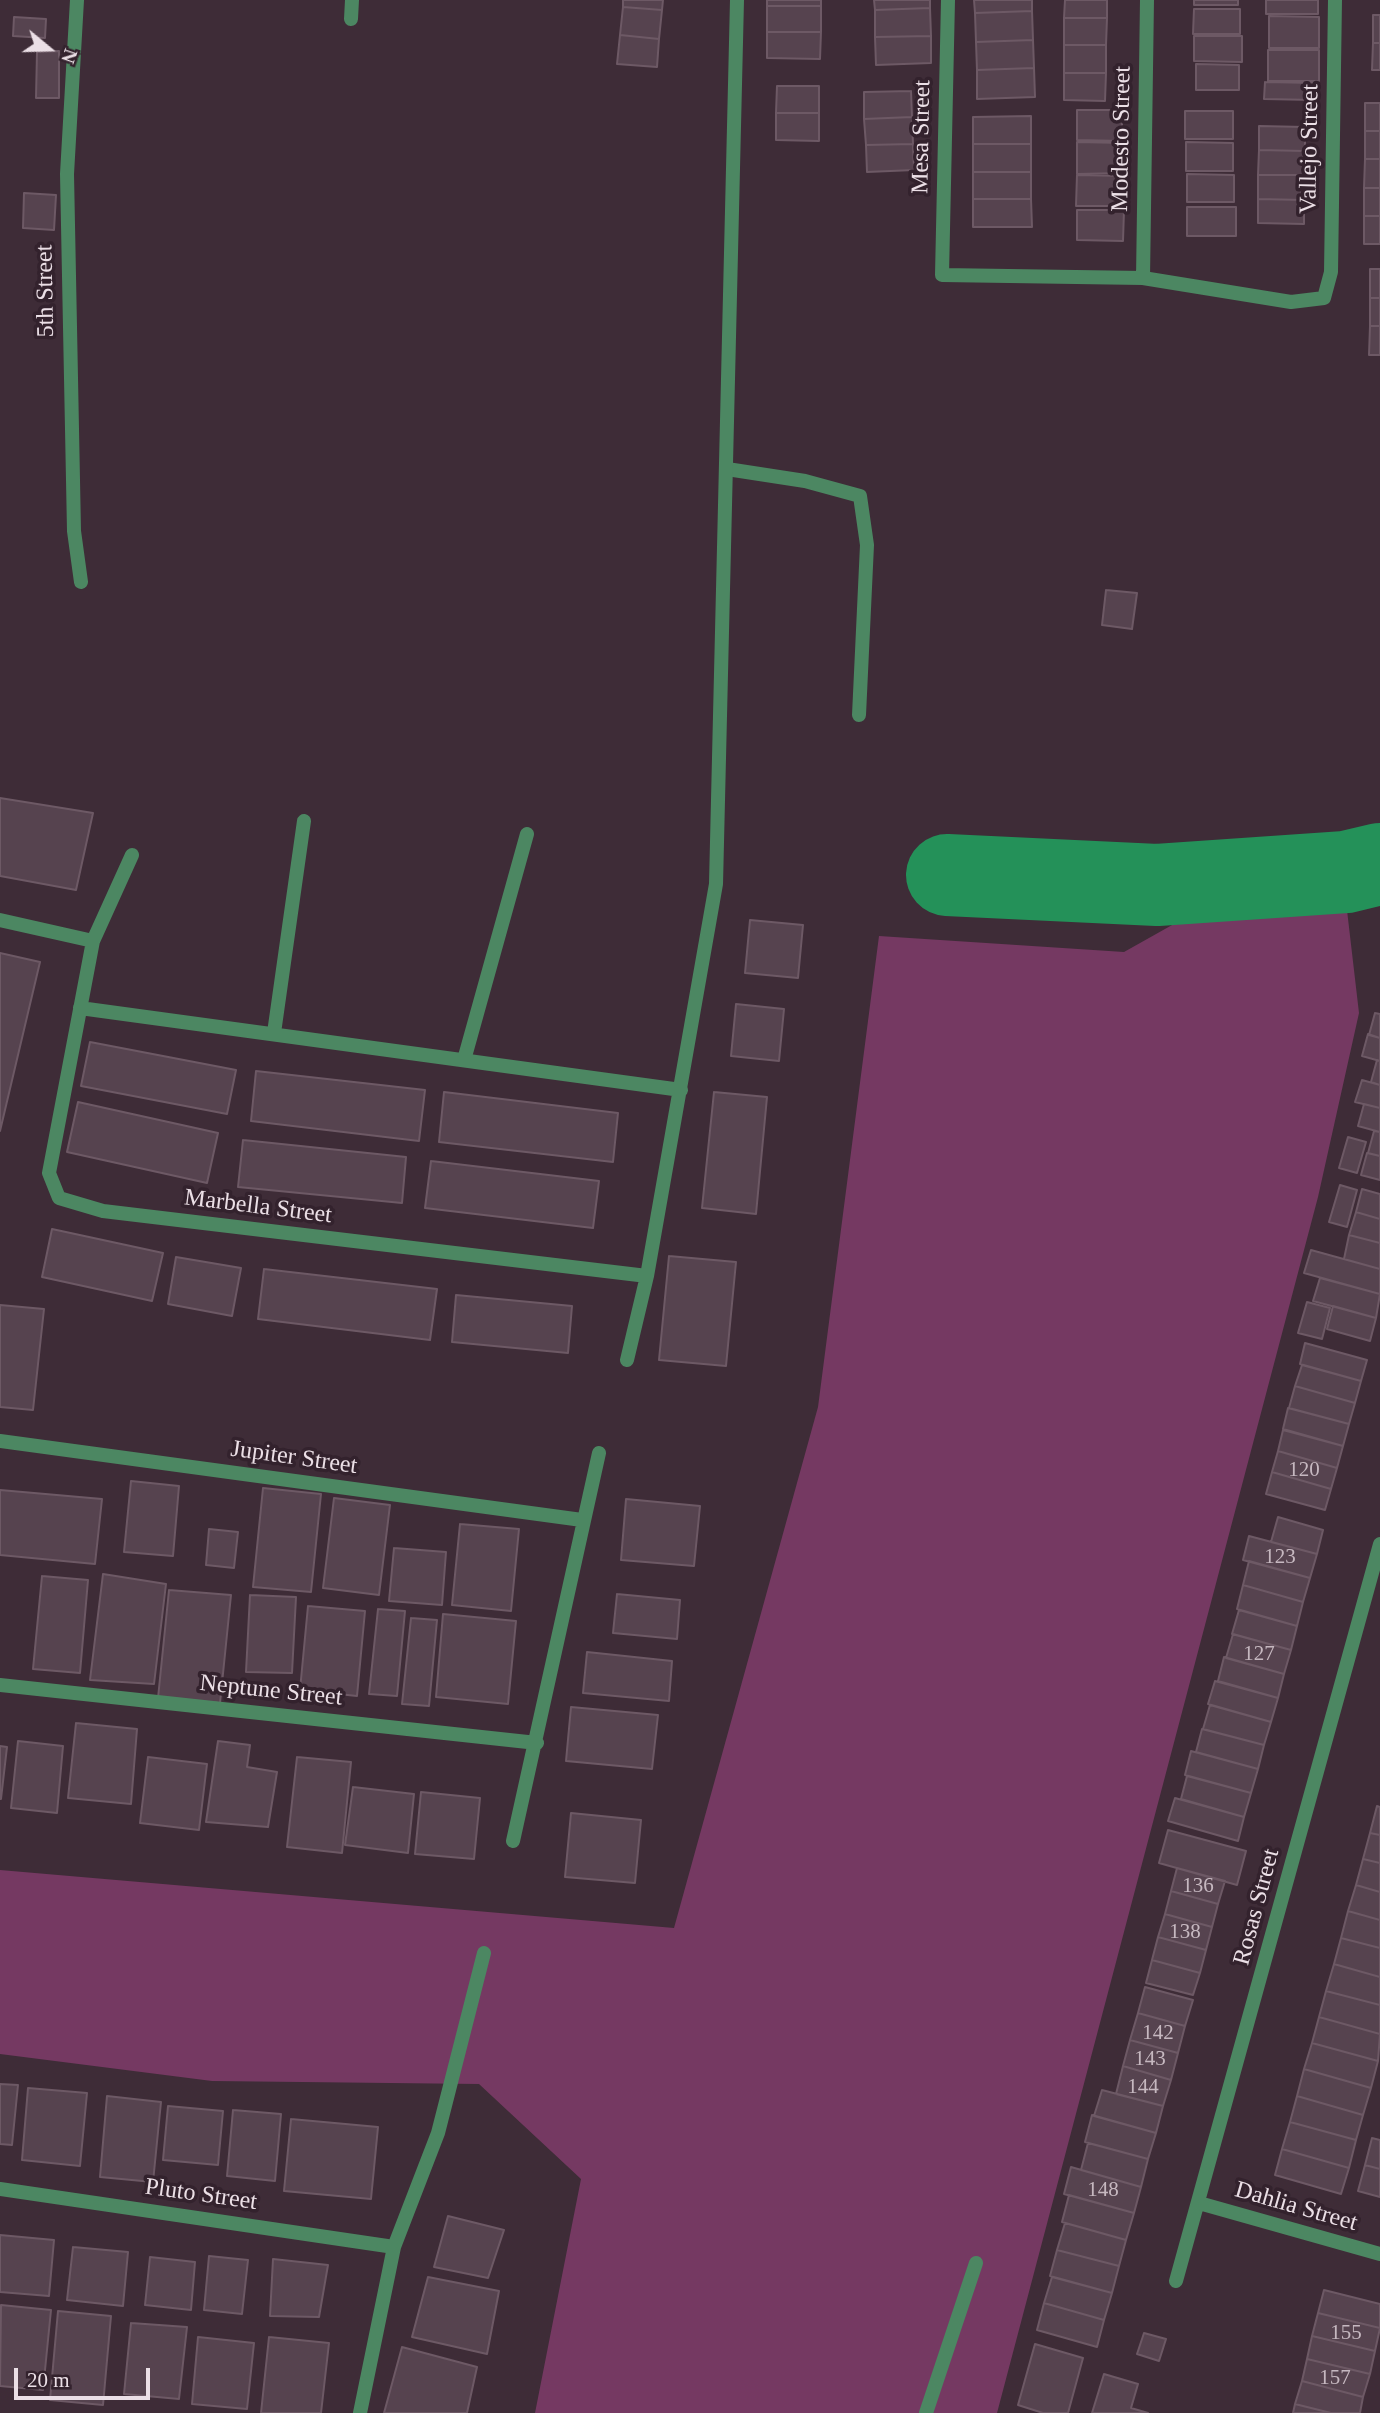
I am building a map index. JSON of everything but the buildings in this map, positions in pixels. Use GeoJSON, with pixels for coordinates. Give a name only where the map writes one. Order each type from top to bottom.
{"type":"FeatureCollection","features":[{"type":"Feature","properties":{"kind":"street","name":"5th Street"},"geometry":{"type":"LineString","coordinates":[[77,0],[67,174],[73,506],[81,582]]}},
{"type":"Feature","properties":{"kind":"street"},"geometry":{"type":"LineString","coordinates":[[351,19],[352,0]]}},
{"type":"Feature","properties":{"kind":"street"},"geometry":{"type":"LineString","coordinates":[[627,1360],[647,1276],[716,884],[737,0]]}},
{"type":"Feature","properties":{"kind":"street","name":"Mesa Street"},"geometry":{"type":"LineString","coordinates":[[948,0],[942,275],[1143,278]]}},
{"type":"Feature","properties":{"kind":"street","name":"Modesto Street"},"geometry":{"type":"LineString","coordinates":[[1143,278],[1147,0]]}},
{"type":"Feature","properties":{"kind":"street","name":"Vallejo Street"},"geometry":{"type":"LineString","coordinates":[[1143,278],[1292,302],[1324,298],[1331,272],[1335,0]]}},
{"type":"Feature","properties":{"kind":"street"},"geometry":{"type":"LineString","coordinates":[[726,469],[805,481],[860,496],[867,545],[859,715]]}},
{"type":"Feature","properties":{"kind":"street"},"geometry":{"type":"LineString","coordinates":[[274,1033],[304,821]]}},
{"type":"Feature","properties":{"kind":"street"},"geometry":{"type":"LineString","coordinates":[[464,1060],[527,834]]}},
{"type":"Feature","properties":{"kind":"street"},"geometry":{"type":"LineString","coordinates":[[132,855],[93,941],[80,1008],[681,1090]]}},
{"type":"Feature","properties":{"kind":"street"},"geometry":{"type":"LineString","coordinates":[[0,920],[93,941]]}},
{"type":"Feature","properties":{"kind":"street","name":"Marbella Street"},"geometry":{"type":"LineString","coordinates":[[80,1008],[49,1173],[59,1198],[103,1211],[647,1276]]}},
{"type":"Feature","properties":{"kind":"street","name":"Jupiter Street"},"geometry":{"type":"LineString","coordinates":[[0,1441],[582,1520]]}},
{"type":"Feature","properties":{"kind":"street"},"geometry":{"type":"LineString","coordinates":[[513,1841],[537,1743],[582,1520],[599,1453]]}},
{"type":"Feature","properties":{"kind":"street","name":"Rosas Street"},"geometry":{"type":"LineString","coordinates":[[1176,2281],[1380,1544]]}},
{"type":"Feature","properties":{"kind":"street","name":"Neptune Street"},"geometry":{"type":"LineString","coordinates":[[0,1685],[537,1743]]}},
{"type":"Feature","properties":{"kind":"street"},"geometry":{"type":"LineString","coordinates":[[360,2413],[394,2247],[438,2133],[484,1953]]}},
{"type":"Feature","properties":{"kind":"street","name":"Pluto Street"},"geometry":{"type":"LineString","coordinates":[[0,2189],[394,2247]]}},
{"type":"Feature","properties":{"kind":"street","name":"Dahlia Street"},"geometry":{"type":"LineString","coordinates":[[1199,2203],[1380,2254]]}},
{"type":"Feature","properties":{"kind":"street"},"geometry":{"type":"LineString","coordinates":[[926,2413],[976,2263]]}},
{"type":"Feature","properties":{"kind":"shaded area"},"geometry":{"type":"Polygon","coordinates":[[[1243,843],[1380,843],[1380,878],[1345,893],[1359,1013],[1318,1197],[997,2413],[535,2413],[581,2179],[479,2084],[212,2081],[0,2054],[0,1870],[674,1928],[818,1407],[879,936],[1124,952],[1222,897],[1243,843]]]}},
{"type":"Feature","properties":{"kind":"waterway"},"geometry":{"type":"LineString","coordinates":[[947,875],[1157,885],[1346,872],[1380,864]]}}]}
